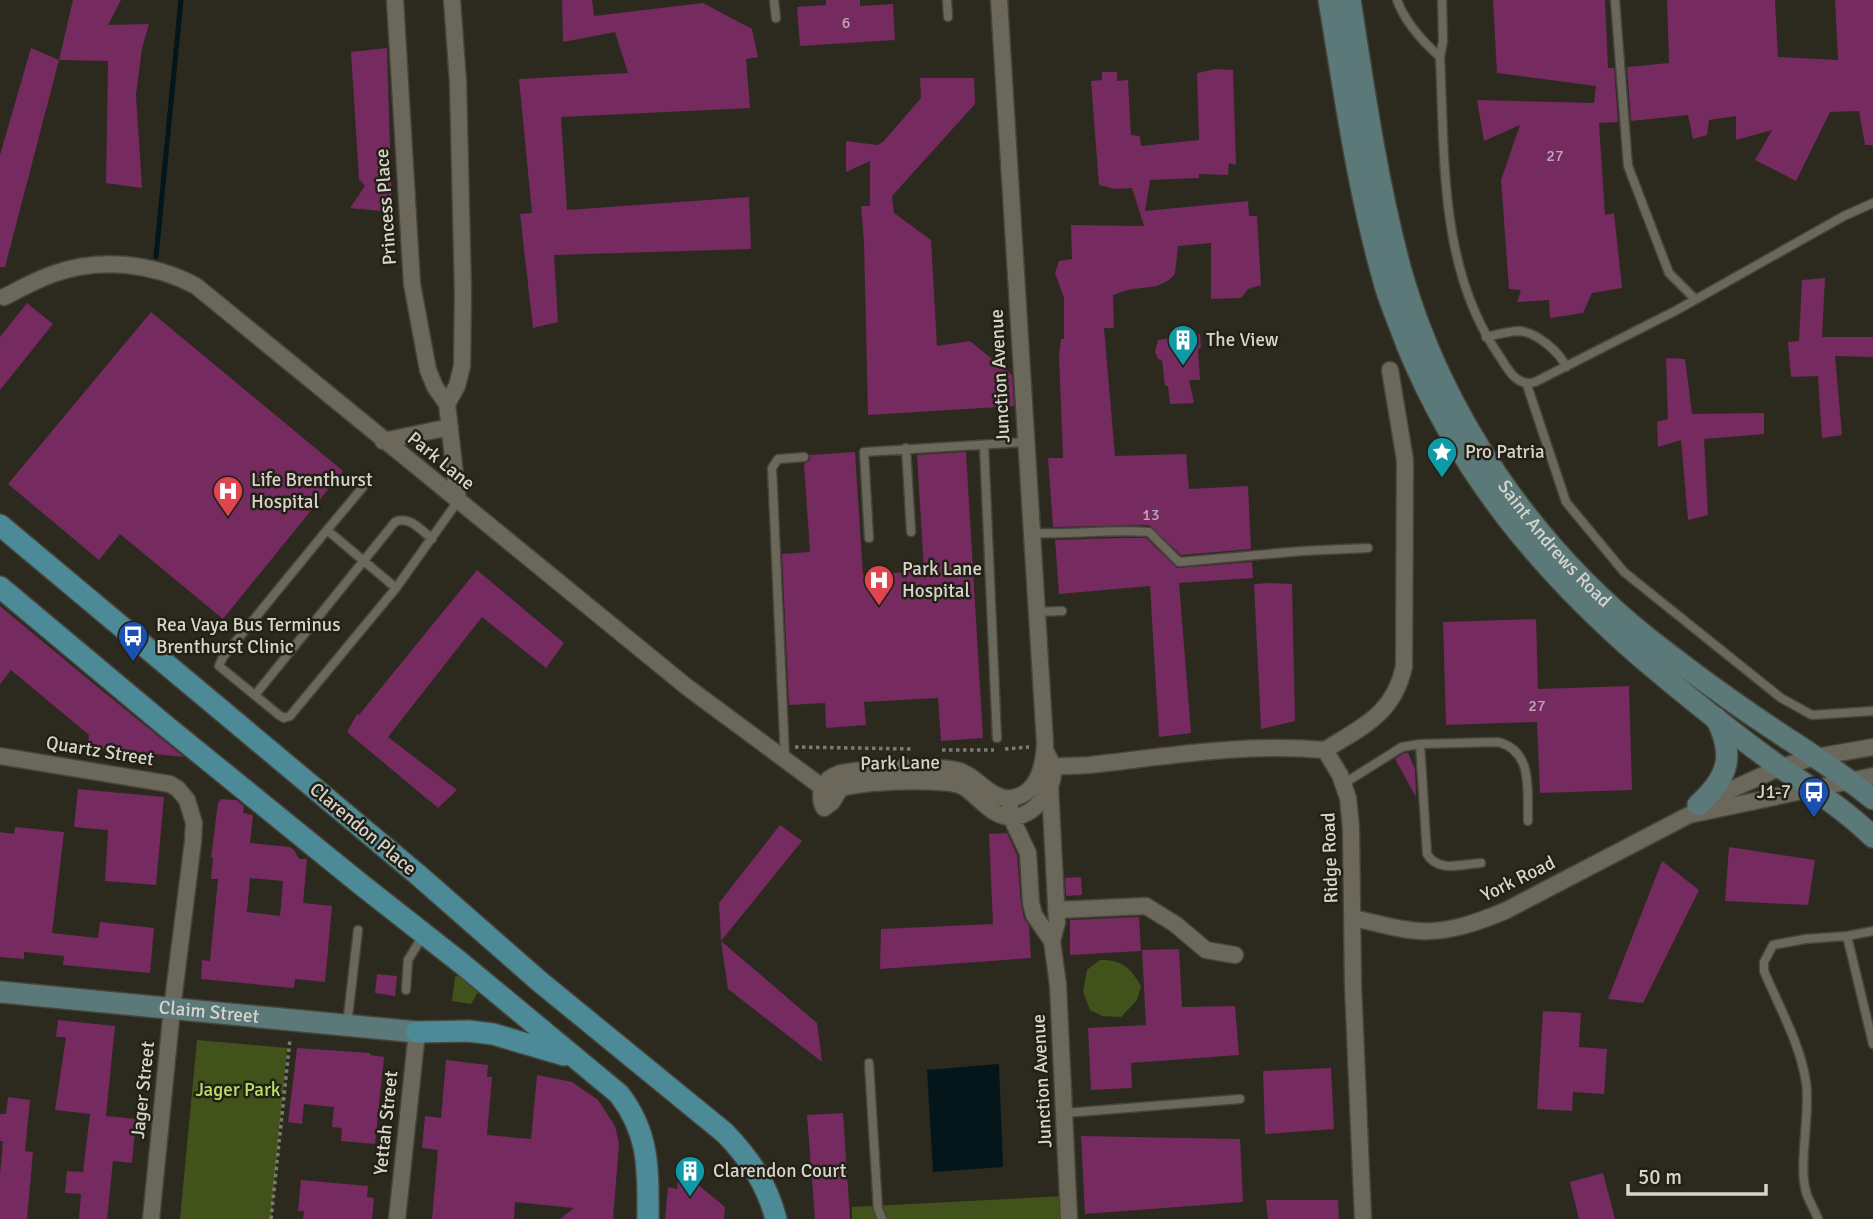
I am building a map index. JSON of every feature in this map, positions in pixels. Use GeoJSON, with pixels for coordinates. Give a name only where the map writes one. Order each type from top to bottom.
{"type":"FeatureCollection","features":[{"type":"Feature","properties":{"kind":"main road","name":"Saint Andrews Road"},"geometry":{"type":"LineString","coordinates":[[1329,0],[1366,208],[1385,288],[1432,402],[1457,447],[1527,546],[1610,630],[1716,717],[1781,767],[1848,813],[1873,836]]}},
{"type":"Feature","properties":{"kind":"main road","name":"Saint Andrews Road"},"geometry":{"type":"LineString","coordinates":[[1350,0],[1376,158],[1401,271],[1424,338],[1452,401],[1471,435],[1504,485],[1544,537],[1606,602],[1649,639],[1761,721],[1851,780],[1873,799]]}},
{"type":"Feature","properties":{"kind":"main road","name":"Clarendon Place"},"geometry":{"type":"LineString","coordinates":[[0,525],[417,874],[560,998],[725,1133],[749,1160],[762,1180],[776,1219]]}},
{"type":"Feature","properties":{"kind":"main road"},"geometry":{"type":"LineString","coordinates":[[0,587],[176,734],[619,1094],[641,1129],[648,1164],[648,1219]]}},
{"type":"Feature","properties":{"kind":"main road"},"geometry":{"type":"LineString","coordinates":[[1693,810],[1717,785],[1727,762],[1725,737],[1716,717]]}},
{"type":"Feature","properties":{"kind":"main road","name":"Claim Street"},"geometry":{"type":"LineString","coordinates":[[0,992],[417,1032]]}},
{"type":"Feature","properties":{"kind":"main road"},"geometry":{"type":"LineString","coordinates":[[417,1032],[468,1031],[493,1034],[576,1058]]}},
{"type":"Feature","properties":{"kind":"street","name":"Princess Place"},"geometry":{"type":"LineString","coordinates":[[395,0],[412,284],[428,370],[435,387],[447,404],[458,501]]}},
{"type":"Feature","properties":{"kind":"street","name":"Princess Place"},"geometry":{"type":"LineString","coordinates":[[447,404],[457,386],[462,354],[457,82],[452,0]]}},
{"type":"Feature","properties":{"kind":"street","name":"Junction Avenue"},"geometry":{"type":"LineString","coordinates":[[999,0],[1047,767]]}},
{"type":"Feature","properties":{"kind":"street","name":"Park Lane"},"geometry":{"type":"LineString","coordinates":[[4,297],[55,273],[95,265],[123,264],[144,267],[178,276],[196,286],[707,704],[785,753],[822,787]]}},
{"type":"Feature","properties":{"kind":"street"},"geometry":{"type":"LineString","coordinates":[[1047,767],[1087,765],[1228,748],[1277,747],[1325,751],[1380,716],[1400,685],[1404,667],[1405,460],[1390,370]]}},
{"type":"Feature","properties":{"kind":"street"},"geometry":{"type":"LineString","coordinates":[[383,441],[450,427]]}},
{"type":"Feature","properties":{"kind":"street","name":"York Road"},"geometry":{"type":"LineString","coordinates":[[1353,918],[1418,931],[1446,929],[1480,921],[1505,911],[1693,810],[1781,767],[1816,757],[1873,747]]}},
{"type":"Feature","properties":{"kind":"street","name":"Ridge Road"},"geometry":{"type":"LineString","coordinates":[[1325,751],[1348,798],[1351,828],[1353,985],[1363,1219]]}},
{"type":"Feature","properties":{"kind":"street","name":"Quartz Street"},"geometry":{"type":"LineString","coordinates":[[0,756],[170,784],[187,800]]}},
{"type":"Feature","properties":{"kind":"street"},"geometry":{"type":"LineString","coordinates":[[1011,817],[1031,809],[1050,787],[1047,767]]}},
{"type":"Feature","properties":{"kind":"street"},"geometry":{"type":"LineString","coordinates":[[1010,799],[1034,786],[1047,767]]}},
{"type":"Feature","properties":{"kind":"street","name":"Park Lane"},"geometry":{"type":"LineString","coordinates":[[1010,799],[995,795],[968,775],[956,770],[878,769],[839,774],[829,779],[822,787],[821,802],[824,808],[845,786],[945,782],[963,787],[994,810],[1011,817]]}},
{"type":"Feature","properties":{"kind":"street","name":"York Road"},"geometry":{"type":"LineString","coordinates":[[1693,810],[1873,776]]}},
{"type":"Feature","properties":{"kind":"street","name":"Junction Avenue"},"geometry":{"type":"LineString","coordinates":[[1050,787],[1056,910],[1052,941],[1058,985],[1068,1219]]}},
{"type":"Feature","properties":{"kind":"street","name":"Junction Avenue"},"geometry":{"type":"LineString","coordinates":[[1010,799],[1011,817],[1028,853],[1034,915],[1052,941]]}},
{"type":"Feature","properties":{"kind":"street","name":"Jager Street"},"geometry":{"type":"LineString","coordinates":[[151,1219],[193,841],[194,823],[187,800]]}},
{"type":"Feature","properties":{"kind":"street"},"geometry":{"type":"LineString","coordinates":[[1056,910],[1146,906],[1211,953],[1235,955]]}},
{"type":"Feature","properties":{"kind":"street","name":"Yettah Street"},"geometry":{"type":"LineString","coordinates":[[397,1219],[417,1032]]}},
{"type":"Feature","properties":{"kind":"lane"},"geometry":{"type":"LineString","coordinates":[[774,0],[776,19]]}},
{"type":"Feature","properties":{"kind":"lane"},"geometry":{"type":"LineString","coordinates":[[947,0],[948,17]]}},
{"type":"Feature","properties":{"kind":"lane"},"geometry":{"type":"LineString","coordinates":[[1397,0],[1403,15],[1440,57]]}},
{"type":"Feature","properties":{"kind":"lane"},"geometry":{"type":"LineString","coordinates":[[1442,0],[1443,41],[1440,57],[1446,189],[1457,263],[1467,296],[1486,337],[1513,376],[1527,385],[1566,502],[1625,572],[1781,698],[1812,715],[1873,711]]}},
{"type":"Feature","properties":{"kind":"lane"},"geometry":{"type":"LineString","coordinates":[[1615,0],[1628,166],[1669,273],[1695,299]]}},
{"type":"Feature","properties":{"kind":"lane"},"geometry":{"type":"LineString","coordinates":[[1527,385],[1566,367],[1844,216],[1873,203]]}},
{"type":"Feature","properties":{"kind":"lane"},"geometry":{"type":"LineString","coordinates":[[1486,337],[1521,331],[1544,342],[1566,367]]}},
{"type":"Feature","properties":{"kind":"lane"},"geometry":{"type":"LineString","coordinates":[[869,538],[860,452],[1025,442]]}},
{"type":"Feature","properties":{"kind":"lane"},"geometry":{"type":"LineString","coordinates":[[984,445],[997,738]]}},
{"type":"Feature","properties":{"kind":"lane"},"geometry":{"type":"LineString","coordinates":[[906,448],[911,533]]}},
{"type":"Feature","properties":{"kind":"lane"},"geometry":{"type":"LineString","coordinates":[[785,753],[772,468],[778,458],[804,457]]}},
{"type":"Feature","properties":{"kind":"lane"},"geometry":{"type":"LineString","coordinates":[[363,487],[219,662],[219,666],[284,718],[290,716],[396,588],[458,501]]}},
{"type":"Feature","properties":{"kind":"lane"},"geometry":{"type":"LineString","coordinates":[[255,695],[394,522],[408,520],[432,539]]}},
{"type":"Feature","properties":{"kind":"lane"},"geometry":{"type":"LineString","coordinates":[[1031,533],[1060,534],[1117,529],[1149,532],[1179,562],[1368,548]]}},
{"type":"Feature","properties":{"kind":"lane"},"geometry":{"type":"LineString","coordinates":[[327,530],[396,588]]}},
{"type":"Feature","properties":{"kind":"lane"},"geometry":{"type":"LineString","coordinates":[[1036,612],[1062,611]]}},
{"type":"Feature","properties":{"kind":"lane"},"geometry":{"type":"LineString","coordinates":[[1343,784],[1402,747],[1498,742],[1510,746],[1519,753],[1523,761],[1527,779],[1528,821]]}},
{"type":"Feature","properties":{"kind":"lane"},"geometry":{"type":"LineString","coordinates":[[1420,744],[1427,854],[1432,863],[1438,866],[1481,863]]}},
{"type":"Feature","properties":{"kind":"lane"},"geometry":{"type":"LineString","coordinates":[[347,1025],[358,930]]}},
{"type":"Feature","properties":{"kind":"lane"},"geometry":{"type":"LineString","coordinates":[[1818,1219],[1806,1193],[1806,1079],[1798,1050],[1764,971],[1764,962],[1773,945],[1873,931]]}},
{"type":"Feature","properties":{"kind":"lane"},"geometry":{"type":"LineString","coordinates":[[406,990],[408,960],[424,934]]}},
{"type":"Feature","properties":{"kind":"lane"},"geometry":{"type":"LineString","coordinates":[[1847,936],[1873,1044]]}},
{"type":"Feature","properties":{"kind":"lane"},"geometry":{"type":"LineString","coordinates":[[869,1063],[878,1209],[882,1219]]}},
{"type":"Feature","properties":{"kind":"lane"},"geometry":{"type":"LineString","coordinates":[[1065,1113],[1240,1098]]}},
{"type":"Feature","properties":{"kind":"path"},"geometry":{"type":"LineString","coordinates":[[932,750],[986,751],[1045,746]]}},
{"type":"Feature","properties":{"kind":"path"},"geometry":{"type":"LineString","coordinates":[[785,753],[919,749]]}},
{"type":"Feature","properties":{"kind":"path"},"geometry":{"type":"LineString","coordinates":[[271,1219],[292,1019]]}},
{"type":"Feature","properties":{"kind":"green space"},"geometry":{"type":"Polygon","coordinates":[[[1100,960],[1114,961],[1125,966],[1141,986],[1137,1000],[1121,1017],[1102,1016],[1090,1010],[1083,992],[1087,970],[1100,960]]]}},
{"type":"Feature","properties":{"kind":"green space"},"geometry":{"type":"Polygon","coordinates":[[[459,975],[478,992],[471,1004],[452,1001],[455,977],[459,975]]]}},
{"type":"Feature","properties":{"kind":"green space","name":"Jager Park"},"geometry":{"type":"Polygon","coordinates":[[[197,1040],[287,1048],[271,1219],[180,1219],[197,1040]]]}},
{"type":"Feature","properties":{"kind":"green space"},"geometry":{"type":"Polygon","coordinates":[[[1065,1196],[1066,1219],[852,1219],[852,1207],[1065,1196]]]}},
{"type":"Feature","properties":{"kind":"shaded area"},"geometry":{"type":"Polygon","coordinates":[[[999,1064],[1003,1167],[933,1172],[927,1070],[999,1064]]]}},
{"type":"Feature","properties":{"kind":"building"},"geometry":{"type":"Polygon","coordinates":[[[73,0],[121,0],[108,25],[149,24],[142,48],[136,95],[142,188],[106,183],[108,61],[59,60],[73,0]]]}},
{"type":"Feature","properties":{"kind":"building"},"geometry":{"type":"Polygon","coordinates":[[[562,0],[592,0],[594,16],[703,3],[752,29],[758,57],[746,59],[750,108],[561,117],[567,210],[749,197],[751,249],[554,255],[558,322],[533,328],[520,214],[532,213],[519,79],[628,73],[615,32],[563,42],[562,0]]]}},
{"type":"Feature","properties":{"kind":"building"},"geometry":{"type":"Polygon","coordinates":[[[826,0],[860,0],[860,6],[893,4],[895,40],[800,46],[797,7],[826,5],[826,0]]]}},
{"type":"Feature","properties":{"kind":"building"},"geometry":{"type":"Polygon","coordinates":[[[1493,0],[1605,0],[1608,68],[1614,68],[1618,122],[1599,123],[1605,215],[1614,213],[1622,288],[1592,293],[1583,313],[1550,318],[1549,300],[1517,302],[1521,290],[1509,289],[1501,180],[1520,125],[1484,141],[1477,100],[1594,103],[1596,86],[1497,73],[1493,0]]]}},
{"type":"Feature","properties":{"kind":"building"},"geometry":{"type":"Polygon","coordinates":[[[1667,0],[1775,0],[1778,57],[1838,60],[1835,0],[1873,0],[1873,145],[1865,145],[1859,111],[1830,112],[1796,181],[1755,160],[1772,130],[1736,140],[1736,116],[1709,120],[1707,135],[1693,139],[1688,115],[1631,121],[1627,67],[1669,63],[1667,0]]]}},
{"type":"Feature","properties":{"kind":"building"},"geometry":{"type":"Polygon","coordinates":[[[31,48],[59,60],[5,267],[0,267],[0,155],[31,48]]]}},
{"type":"Feature","properties":{"kind":"building"},"geometry":{"type":"Polygon","coordinates":[[[387,48],[392,212],[350,208],[365,186],[359,179],[351,52],[387,48]]]}},
{"type":"Feature","properties":{"kind":"building"},"geometry":{"type":"Polygon","coordinates":[[[1216,69],[1233,70],[1236,165],[1229,163],[1228,175],[1199,174],[1199,178],[1150,180],[1145,211],[1248,201],[1249,216],[1257,216],[1261,285],[1248,289],[1241,298],[1211,299],[1211,243],[1178,246],[1175,274],[1157,286],[1113,295],[1114,328],[1104,328],[1115,456],[1186,454],[1189,489],[1248,486],[1251,549],[1181,555],[1149,525],[1053,527],[1048,458],[1063,458],[1059,356],[1061,339],[1064,339],[1064,298],[1055,273],[1059,261],[1072,259],[1071,225],[1144,226],[1132,188],[1115,189],[1099,185],[1091,81],[1102,80],[1102,72],[1117,72],[1117,81],[1128,80],[1131,135],[1140,136],[1141,146],[1199,140],[1197,73],[1216,69]]]}},
{"type":"Feature","properties":{"kind":"building"},"geometry":{"type":"Polygon","coordinates":[[[920,78],[974,78],[975,104],[892,196],[894,213],[931,240],[937,346],[970,341],[1012,375],[1014,406],[868,415],[861,206],[870,206],[870,161],[846,172],[846,141],[877,145],[883,142],[921,98],[920,78]]]}},
{"type":"Feature","properties":{"kind":"building"},"geometry":{"type":"Polygon","coordinates":[[[1825,278],[1822,337],[1873,337],[1873,357],[1835,356],[1842,435],[1822,438],[1818,376],[1791,377],[1788,342],[1799,341],[1802,280],[1825,278]]]}},
{"type":"Feature","properties":{"kind":"building"},"geometry":{"type":"Polygon","coordinates":[[[27,303],[53,324],[0,390],[0,337],[27,303]]]}},
{"type":"Feature","properties":{"kind":"building"},"geometry":{"type":"Polygon","coordinates":[[[151,312],[343,471],[223,619],[120,534],[99,560],[8,484],[151,312]]]}},
{"type":"Feature","properties":{"kind":"building","name":"The View"},"geometry":{"type":"Polygon","coordinates":[[[1200,334],[1200,380],[1189,380],[1194,403],[1170,404],[1162,360],[1158,359],[1155,352],[1158,340],[1200,334]]]}},
{"type":"Feature","properties":{"kind":"building"},"geometry":{"type":"Polygon","coordinates":[[[1666,358],[1685,359],[1692,414],[1764,413],[1764,434],[1704,439],[1708,515],[1688,520],[1681,440],[1658,447],[1657,422],[1668,419],[1666,358]]]}},
{"type":"Feature","properties":{"kind":"building","name":"Park Lane Hospital"},"geometry":{"type":"Polygon","coordinates":[[[855,452],[863,575],[924,571],[917,455],[966,452],[983,738],[941,741],[938,698],[864,702],[866,725],[826,728],[825,703],[789,705],[782,554],[810,552],[804,464],[810,460],[810,455],[855,452]]]}},
{"type":"Feature","properties":{"kind":"building"},"geometry":{"type":"Polygon","coordinates":[[[1146,538],[1177,568],[1252,562],[1253,578],[1179,583],[1191,733],[1159,737],[1150,586],[1059,594],[1055,540],[1146,538]]]}},
{"type":"Feature","properties":{"kind":"building"},"geometry":{"type":"Polygon","coordinates":[[[477,570],[564,643],[546,668],[482,617],[388,737],[457,790],[438,808],[347,732],[357,714],[359,715],[477,570]]]}},
{"type":"Feature","properties":{"kind":"building"},"geometry":{"type":"Polygon","coordinates":[[[1254,584],[1292,584],[1295,721],[1261,729],[1254,584]]]}},
{"type":"Feature","properties":{"kind":"building"},"geometry":{"type":"Polygon","coordinates":[[[0,606],[184,757],[87,747],[89,735],[11,670],[0,684],[0,606]]]}},
{"type":"Feature","properties":{"kind":"building"},"geometry":{"type":"Polygon","coordinates":[[[1536,619],[1538,689],[1629,686],[1632,790],[1540,793],[1537,722],[1446,725],[1443,622],[1536,619]]]}},
{"type":"Feature","properties":{"kind":"building"},"geometry":{"type":"Polygon","coordinates":[[[1408,753],[1415,769],[1416,797],[1395,759],[1408,753]]]}},
{"type":"Feature","properties":{"kind":"building"},"geometry":{"type":"Polygon","coordinates":[[[78,789],[164,797],[156,885],[105,881],[108,830],[74,827],[78,789]]]}},
{"type":"Feature","properties":{"kind":"building"},"geometry":{"type":"Polygon","coordinates":[[[221,799],[236,800],[244,806],[243,813],[253,815],[250,843],[290,847],[299,859],[307,859],[303,903],[332,906],[325,982],[295,979],[294,988],[201,979],[202,960],[210,961],[218,879],[211,879],[211,857],[218,803],[221,799]],[[250,878],[247,912],[280,916],[283,881],[250,878]]]}},
{"type":"Feature","properties":{"kind":"building"},"geometry":{"type":"Polygon","coordinates":[[[780,825],[802,841],[721,941],[719,903],[780,825]]]}},
{"type":"Feature","properties":{"kind":"building"},"geometry":{"type":"Polygon","coordinates":[[[15,827],[64,832],[52,933],[98,938],[100,922],[154,928],[150,973],[63,965],[64,956],[24,952],[24,959],[0,957],[0,832],[14,834],[15,827]]]}},
{"type":"Feature","properties":{"kind":"building"},"geometry":{"type":"Polygon","coordinates":[[[1007,833],[1017,855],[1021,904],[1029,926],[1031,958],[880,969],[881,929],[993,924],[989,834],[1007,833]]]}},
{"type":"Feature","properties":{"kind":"building"},"geometry":{"type":"Polygon","coordinates":[[[1729,847],[1815,860],[1808,905],[1725,901],[1729,847]]]}},
{"type":"Feature","properties":{"kind":"building"},"geometry":{"type":"Polygon","coordinates":[[[1662,861],[1699,890],[1643,1003],[1608,999],[1662,861]]]}},
{"type":"Feature","properties":{"kind":"building"},"geometry":{"type":"Polygon","coordinates":[[[1081,877],[1082,895],[1066,896],[1065,878],[1081,877]]]}},
{"type":"Feature","properties":{"kind":"building"},"geometry":{"type":"Polygon","coordinates":[[[1139,917],[1141,951],[1070,955],[1070,920],[1139,917]]]}},
{"type":"Feature","properties":{"kind":"building"},"geometry":{"type":"Polygon","coordinates":[[[721,941],[817,1023],[822,1062],[728,989],[721,941]]]}},
{"type":"Feature","properties":{"kind":"building"},"geometry":{"type":"Polygon","coordinates":[[[1179,949],[1182,1007],[1235,1006],[1239,1055],[1131,1063],[1132,1088],[1091,1090],[1088,1028],[1146,1025],[1142,950],[1179,949]]]}},
{"type":"Feature","properties":{"kind":"building"},"geometry":{"type":"Polygon","coordinates":[[[377,974],[397,976],[395,996],[375,993],[377,974]]]}},
{"type":"Feature","properties":{"kind":"building"},"geometry":{"type":"Polygon","coordinates":[[[1543,1011],[1581,1013],[1579,1047],[1607,1049],[1604,1094],[1573,1092],[1572,1111],[1537,1109],[1543,1011]]]}},
{"type":"Feature","properties":{"kind":"building"},"geometry":{"type":"Polygon","coordinates":[[[58,1020],[115,1026],[106,1116],[136,1119],[132,1163],[113,1161],[107,1219],[79,1219],[81,1194],[65,1193],[67,1171],[83,1172],[90,1114],[55,1110],[66,1037],[56,1037],[58,1020]]]}},
{"type":"Feature","properties":{"kind":"building"},"geometry":{"type":"Polygon","coordinates":[[[297,1048],[370,1053],[384,1057],[375,1144],[341,1141],[342,1128],[332,1127],[334,1107],[304,1104],[302,1124],[288,1122],[297,1048]]]}},
{"type":"Feature","properties":{"kind":"building"},"geometry":{"type":"Polygon","coordinates":[[[446,1060],[488,1065],[487,1077],[492,1077],[487,1135],[531,1139],[537,1075],[572,1082],[598,1100],[615,1126],[619,1144],[613,1219],[560,1219],[574,1208],[515,1202],[514,1219],[432,1219],[438,1150],[422,1148],[425,1116],[441,1118],[446,1060]]]}},
{"type":"Feature","properties":{"kind":"building"},"geometry":{"type":"Polygon","coordinates":[[[1331,1068],[1334,1129],[1265,1134],[1263,1071],[1331,1068]]]}},
{"type":"Feature","properties":{"kind":"building"},"geometry":{"type":"Polygon","coordinates":[[[8,1097],[30,1100],[25,1151],[33,1152],[27,1219],[0,1219],[3,1141],[0,1141],[0,1114],[6,1114],[8,1097]]]}},
{"type":"Feature","properties":{"kind":"building"},"geometry":{"type":"Polygon","coordinates":[[[843,1113],[850,1219],[815,1219],[807,1115],[843,1113]]]}},
{"type":"Feature","properties":{"kind":"building"},"geometry":{"type":"Polygon","coordinates":[[[1081,1136],[1240,1139],[1243,1202],[1085,1214],[1081,1136]]]}},
{"type":"Feature","properties":{"kind":"building","name":"Clarendon Court"},"geometry":{"type":"Polygon","coordinates":[[[679,1169],[725,1207],[724,1219],[665,1219],[668,1187],[677,1189],[679,1169]]]}},
{"type":"Feature","properties":{"kind":"building"},"geometry":{"type":"Polygon","coordinates":[[[1603,1173],[1615,1219],[1579,1219],[1570,1182],[1603,1173]]]}},
{"type":"Feature","properties":{"kind":"building"},"geometry":{"type":"Polygon","coordinates":[[[301,1180],[368,1186],[367,1197],[374,1198],[372,1219],[303,1219],[304,1211],[298,1211],[301,1180]]]}},
{"type":"Feature","properties":{"kind":"building"},"geometry":{"type":"Polygon","coordinates":[[[1266,1200],[1338,1200],[1339,1219],[1268,1219],[1266,1200]]]}},
{"type":"Feature","properties":{"kind":"waterway"},"geometry":{"type":"LineString","coordinates":[[156,257],[181,0]]}},
{"type":"Feature","properties":{"kind":"place","name":"The View"},"geometry":{"type":"Point","coordinates":[1183,367]}},
{"type":"Feature","properties":{"kind":"place","name":"Pro Patria"},"geometry":{"type":"Point","coordinates":[1442,479]}},
{"type":"Feature","properties":{"kind":"place","name":"Life Brenthurst Hospital"},"geometry":{"type":"Point","coordinates":[228,518]}},
{"type":"Feature","properties":{"kind":"place","name":"Park Lane Hospital"},"geometry":{"type":"Point","coordinates":[879,607]}},
{"type":"Feature","properties":{"kind":"place","name":"Rea Vaya Bus Terminus Brenthurst Clinic"},"geometry":{"type":"Point","coordinates":[133,663]}},
{"type":"Feature","properties":{"kind":"place","name":"J1-7"},"geometry":{"type":"Point","coordinates":[1814,819]}},
{"type":"Feature","properties":{"kind":"place","name":"Clarendon Court"},"geometry":{"type":"Point","coordinates":[690,1198]}}]}
